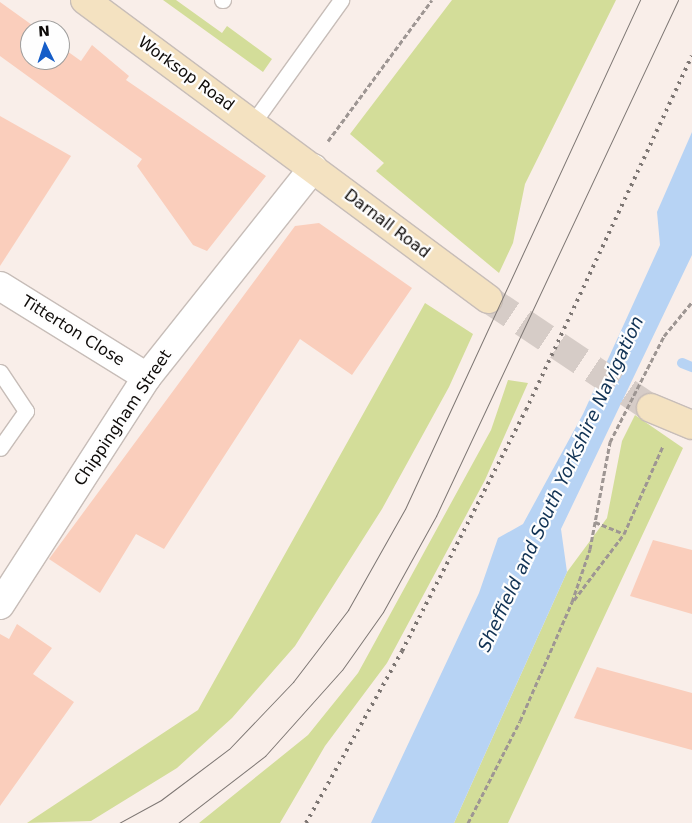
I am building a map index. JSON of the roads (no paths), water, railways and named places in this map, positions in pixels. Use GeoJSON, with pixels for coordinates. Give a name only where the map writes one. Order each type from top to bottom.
{"type":"FeatureCollection","features":[{"type":"Feature","properties":{"kind":"main road","name":"Worksop Road"},"geometry":{"type":"LineString","coordinates":[[85,0],[286,149]]}},
{"type":"Feature","properties":{"kind":"main road","name":"Darnall Road"},"geometry":{"type":"LineString","coordinates":[[286,149],[488,300]]}},
{"type":"Feature","properties":{"kind":"main road"},"geometry":{"type":"LineString","coordinates":[[651,408],[692,426]]}},
{"type":"Feature","properties":{"kind":"street","name":"Chippingham Street"},"geometry":{"type":"LineString","coordinates":[[0,606],[147,377],[313,168]]}},
{"type":"Feature","properties":{"kind":"street","name":"Titterton Close"},"geometry":{"type":"LineString","coordinates":[[0,286],[147,377]]}},
{"type":"Feature","properties":{"kind":"lane"},"geometry":{"type":"LineString","coordinates":[[252,124],[342,0]]}},
{"type":"Feature","properties":{"kind":"lane"},"geometry":{"type":"LineString","coordinates":[[0,372],[26,411],[0,448]]}},
{"type":"Feature","properties":{"kind":"water","name":"Sheffield and South Yorkshire Navigation"},"geometry":{"type":"Polygon","coordinates":[[[692,132],[692,255],[561,529],[567,572],[454,823],[371,823],[479,593],[498,538],[523,524],[583,414],[660,245],[657,212],[692,132]]]}},
{"type":"Feature","properties":{"kind":"waterway"},"geometry":{"type":"LineString","coordinates":[[682,363],[692,367]]}},
{"type":"Feature","properties":{"kind":"tunnel"},"geometry":{"type":"LineString","coordinates":[[488,299],[651,408]]}},
{"type":"Feature","properties":{"kind":"tram line"},"geometry":{"type":"LineString","coordinates":[[119,823],[161,800],[229,749],[293,682],[348,610],[405,509],[640,0]]}},
{"type":"Feature","properties":{"kind":"tram line"},"geometry":{"type":"LineString","coordinates":[[178,823],[265,756],[342,670],[383,612],[436,516],[678,0]]}},
{"type":"Feature","properties":{"kind":"railway"},"geometry":{"type":"LineString","coordinates":[[306,823],[402,651],[526,410],[692,56]]}}]}
